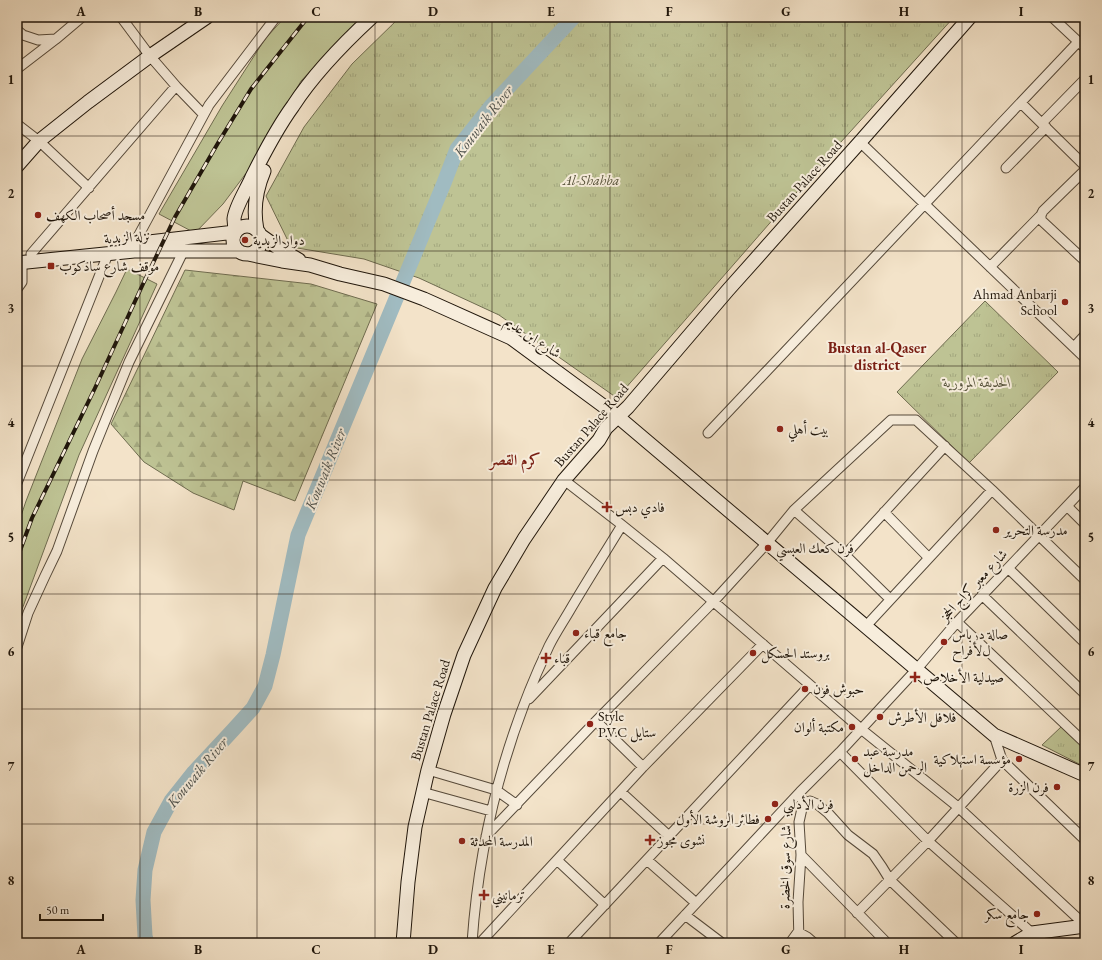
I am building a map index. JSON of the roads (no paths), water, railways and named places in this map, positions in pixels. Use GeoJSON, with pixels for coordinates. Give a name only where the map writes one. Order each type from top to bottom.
{"type":"FeatureCollection","features":[{"type":"Feature","properties":{"kind":"main road"},"geometry":{"type":"LineString","coordinates":[[17,166],[39,141],[88,102],[150,56],[207,17]]}},
{"type":"Feature","properties":{"kind":"main road"},"geometry":{"type":"LineString","coordinates":[[310,265],[282,261],[241,252],[234,244],[234,236],[236,232],[234,219],[237,208],[268,147],[293,105],[326,64],[372,17]]}},
{"type":"Feature","properties":{"kind":"main road"},"geometry":{"type":"LineString","coordinates":[[241,252],[252,253],[256,251],[260,244],[255,220],[258,184],[266,164],[275,148],[315,87],[349,48],[380,17]]}},
{"type":"Feature","properties":{"kind":"main road","name":"Bustan Palace Road"},"geometry":{"type":"LineString","coordinates":[[403,943],[408,882],[415,827],[422,792],[444,714],[464,655],[478,624],[496,588],[524,539],[564,480],[599,440],[606,428],[628,407],[728,290],[970,17]]}},
{"type":"Feature","properties":{"kind":"main road"},"geometry":{"type":"LineString","coordinates":[[236,232],[246,226],[254,228],[269,242],[286,253],[310,265]]}},
{"type":"Feature","properties":{"kind":"main road","name":"نزلة الزبدية"},"geometry":{"type":"LineString","coordinates":[[22,259],[236,232]]}},
{"type":"Feature","properties":{"kind":"main road","name":"نزلة الزبدية"},"geometry":{"type":"LineString","coordinates":[[22,259],[134,251],[241,252]]}},
{"type":"Feature","properties":{"kind":"main road","name":"شارع ابن عديم"},"geometry":{"type":"LineString","coordinates":[[310,265],[340,274],[384,284],[424,298],[511,338],[618,416],[994,736],[1085,775]]}},
{"type":"Feature","properties":{"kind":"main road"},"geometry":{"type":"LineString","coordinates":[[1015,943],[1032,933],[1085,926]]}},
{"type":"Feature","properties":{"kind":"street"},"geometry":{"type":"LineString","coordinates":[[17,69],[82,17]]}},
{"type":"Feature","properties":{"kind":"street"},"geometry":{"type":"LineString","coordinates":[[121,17],[150,56],[203,114]]}},
{"type":"Feature","properties":{"kind":"street"},"geometry":{"type":"LineString","coordinates":[[134,244],[203,114],[276,17]]}},
{"type":"Feature","properties":{"kind":"street"},"geometry":{"type":"LineString","coordinates":[[708,433],[1021,103],[1082,45],[1052,17]]}},
{"type":"Feature","properties":{"kind":"street"},"geometry":{"type":"LineString","coordinates":[[17,30],[23,35],[38,40],[56,39]]}},
{"type":"Feature","properties":{"kind":"street"},"geometry":{"type":"LineString","coordinates":[[1006,168],[1044,125],[1083,85]]}},
{"type":"Feature","properties":{"kind":"street"},"geometry":{"type":"LineString","coordinates":[[17,295],[20,286],[22,259],[89,188],[176,86]]}},
{"type":"Feature","properties":{"kind":"street"},"geometry":{"type":"LineString","coordinates":[[1021,103],[1085,166]]}},
{"type":"Feature","properties":{"kind":"street"},"geometry":{"type":"LineString","coordinates":[[17,124],[39,141],[89,188]]}},
{"type":"Feature","properties":{"kind":"street"},"geometry":{"type":"LineString","coordinates":[[860,142],[1085,358]]}},
{"type":"Feature","properties":{"kind":"street"},"geometry":{"type":"LineString","coordinates":[[990,267],[1041,215],[1043,211],[1085,170]]}},
{"type":"Feature","properties":{"kind":"street"},"geometry":{"type":"LineString","coordinates":[[1041,215],[1041,220],[1085,262]]}},
{"type":"Feature","properties":{"kind":"street"},"geometry":{"type":"LineString","coordinates":[[17,647],[28,613],[57,551],[93,451],[129,362],[183,252]]}},
{"type":"Feature","properties":{"kind":"street"},"geometry":{"type":"LineString","coordinates":[[17,483],[108,254]]}},
{"type":"Feature","properties":{"kind":"street"},"geometry":{"type":"LineString","coordinates":[[1074,347],[1085,335]]}},
{"type":"Feature","properties":{"kind":"street"},"geometry":{"type":"LineString","coordinates":[[486,836],[714,601],[768,543],[794,510],[891,420],[916,420],[992,490],[1085,580]]}},
{"type":"Feature","properties":{"kind":"street"},"geometry":{"type":"LineString","coordinates":[[845,555],[945,446]]}},
{"type":"Feature","properties":{"kind":"street"},"geometry":{"type":"LineString","coordinates":[[564,480],[622,524],[714,601],[861,729],[958,808],[1085,926]]}},
{"type":"Feature","properties":{"kind":"street","name":"شارع معبر كراج الحجز"},"geometry":{"type":"LineString","coordinates":[[659,943],[800,792],[840,752],[916,670],[957,622],[1085,487]]}},
{"type":"Feature","properties":{"kind":"street"},"geometry":{"type":"LineString","coordinates":[[866,626],[992,490]]}},
{"type":"Feature","properties":{"kind":"street"},"geometry":{"type":"LineString","coordinates":[[1067,506],[1085,524]]}},
{"type":"Feature","properties":{"kind":"street"},"geometry":{"type":"LineString","coordinates":[[794,510],[845,555],[890,599]]}},
{"type":"Feature","properties":{"kind":"street"},"geometry":{"type":"LineString","coordinates":[[884,512],[929,558]]}},
{"type":"Feature","properties":{"kind":"street"},"geometry":{"type":"LineString","coordinates":[[472,943],[477,884],[491,811],[496,790],[525,703],[549,645],[622,524]]}},
{"type":"Feature","properties":{"kind":"street"},"geometry":{"type":"LineString","coordinates":[[525,703],[662,558]]}},
{"type":"Feature","properties":{"kind":"street"},"geometry":{"type":"LineString","coordinates":[[1008,568],[1085,643]]}},
{"type":"Feature","properties":{"kind":"street"},"geometry":{"type":"LineString","coordinates":[[982,595],[1085,694]]}},
{"type":"Feature","properties":{"kind":"street"},"geometry":{"type":"LineString","coordinates":[[957,622],[1085,743]]}},
{"type":"Feature","properties":{"kind":"street"},"geometry":{"type":"LineString","coordinates":[[480,943],[643,767],[763,644]]}},
{"type":"Feature","properties":{"kind":"street"},"geometry":{"type":"LineString","coordinates":[[569,943],[810,685]]}},
{"type":"Feature","properties":{"kind":"street"},"geometry":{"type":"LineString","coordinates":[[596,721],[643,767]]}},
{"type":"Feature","properties":{"kind":"street"},"geometry":{"type":"LineString","coordinates":[[994,736],[1002,760],[1085,840]]}},
{"type":"Feature","properties":{"kind":"street"},"geometry":{"type":"LineString","coordinates":[[840,752],[928,841],[1042,943]]}},
{"type":"Feature","properties":{"kind":"street"},"geometry":{"type":"LineString","coordinates":[[857,913],[928,841],[1002,760]]}},
{"type":"Feature","properties":{"kind":"street"},"geometry":{"type":"LineString","coordinates":[[428,770],[496,790],[517,805]]}},
{"type":"Feature","properties":{"kind":"street"},"geometry":{"type":"LineString","coordinates":[[422,792],[491,811]]}},
{"type":"Feature","properties":{"kind":"street"},"geometry":{"type":"LineString","coordinates":[[621,792],[669,836]]}},
{"type":"Feature","properties":{"kind":"street","name":"شارع سوق الخضرة"},"geometry":{"type":"LineString","coordinates":[[799,943],[798,902],[801,855],[799,822],[803,804],[800,792]]}},
{"type":"Feature","properties":{"kind":"street"},"geometry":{"type":"LineString","coordinates":[[803,804],[810,801],[817,804],[848,835],[873,854],[890,880],[956,943]]}},
{"type":"Feature","properties":{"kind":"street"},"geometry":{"type":"LineString","coordinates":[[801,855],[887,943]]}},
{"type":"Feature","properties":{"kind":"street"},"geometry":{"type":"LineString","coordinates":[[557,860],[605,905]]}},
{"type":"Feature","properties":{"kind":"street"},"geometry":{"type":"LineString","coordinates":[[647,860],[696,903]]}},
{"type":"Feature","properties":{"kind":"street"},"geometry":{"type":"LineString","coordinates":[[685,915],[722,943]]}},
{"type":"Feature","properties":{"kind":"street"},"geometry":{"type":"LineString","coordinates":[[790,943],[798,932],[807,936],[814,943]]}},
{"type":"Feature","properties":{"kind":"waterway","name":"Kouwaik River"},"geometry":{"type":"LineString","coordinates":[[147,943],[145,936],[143,900],[145,870],[154,832],[171,801],[194,772],[253,708],[265,686],[298,535],[457,149],[492,105],[574,17]]}},
{"type":"Feature","properties":{"kind":"railway"},"geometry":{"type":"LineString","coordinates":[[17,559],[32,518],[175,217],[251,89],[308,17]]}},
{"type":"Feature","properties":{"kind":"place","name":"مسجد أصحاب الكهف"},"geometry":{"type":"Point","coordinates":[38,215]}},
{"type":"Feature","properties":{"kind":"place","name":"دوار الزبدية"},"geometry":{"type":"Point","coordinates":[245,240]}},
{"type":"Feature","properties":{"kind":"place","name":"موقف شارع سادكوب"},"geometry":{"type":"Point","coordinates":[51,266]}},
{"type":"Feature","properties":{"kind":"place","name":"Ahmad Anbarji School"},"geometry":{"type":"Point","coordinates":[1065,302]}},
{"type":"Feature","properties":{"kind":"place","name":"بيت أهلي"},"geometry":{"type":"Point","coordinates":[780,429]}},
{"type":"Feature","properties":{"kind":"place","name":"فادي دبس"},"geometry":{"type":"Point","coordinates":[607,507]}},
{"type":"Feature","properties":{"kind":"place","name":"مدرسة التحرير"},"geometry":{"type":"Point","coordinates":[996,530]}},
{"type":"Feature","properties":{"kind":"place","name":"فرن كعك العبسي"},"geometry":{"type":"Point","coordinates":[768,548]}},
{"type":"Feature","properties":{"kind":"place","name":"جامع قباء"},"geometry":{"type":"Point","coordinates":[576,633]}},
{"type":"Feature","properties":{"kind":"place","name":"صالة درباس لﻷفراح"},"geometry":{"type":"Point","coordinates":[944,642]}},
{"type":"Feature","properties":{"kind":"place","name":"بروستد الحسكل"},"geometry":{"type":"Point","coordinates":[753,653]}},
{"type":"Feature","properties":{"kind":"place","name":"قباء"},"geometry":{"type":"Point","coordinates":[546,658]}},
{"type":"Feature","properties":{"kind":"place","name":"صيدلية اﻷخلاص"},"geometry":{"type":"Point","coordinates":[915,677]}},
{"type":"Feature","properties":{"kind":"place","name":"حبوش فون"},"geometry":{"type":"Point","coordinates":[805,689]}},
{"type":"Feature","properties":{"kind":"place","name":"فلافل اﻷطرش"},"geometry":{"type":"Point","coordinates":[880,717]}},
{"type":"Feature","properties":{"kind":"place","name":"Style P.V.C ستايل"},"geometry":{"type":"Point","coordinates":[590,724]}},
{"type":"Feature","properties":{"kind":"place","name":"مكتبة ألوان"},"geometry":{"type":"Point","coordinates":[852,727]}},
{"type":"Feature","properties":{"kind":"place","name":"مدرسة عبد الرحمن الداخل"},"geometry":{"type":"Point","coordinates":[855,759]}},
{"type":"Feature","properties":{"kind":"place","name":"مؤسسة استهلاكية"},"geometry":{"type":"Point","coordinates":[1019,759]}},
{"type":"Feature","properties":{"kind":"place","name":"فرن الزرة"},"geometry":{"type":"Point","coordinates":[1057,787]}},
{"type":"Feature","properties":{"kind":"place","name":"فرن اﻷدلبي"},"geometry":{"type":"Point","coordinates":[775,804]}},
{"type":"Feature","properties":{"kind":"place","name":"فطائر الروشة الأول"},"geometry":{"type":"Point","coordinates":[768,819]}},
{"type":"Feature","properties":{"kind":"place","name":"نشوى مجوز"},"geometry":{"type":"Point","coordinates":[650,840]}},
{"type":"Feature","properties":{"kind":"place","name":"المدرسة المحدثة"},"geometry":{"type":"Point","coordinates":[462,841]}},
{"type":"Feature","properties":{"kind":"place","name":"ترمانيني"},"geometry":{"type":"Point","coordinates":[484,895]}},
{"type":"Feature","properties":{"kind":"place","name":"جامع سكر"},"geometry":{"type":"Point","coordinates":[1037,914]}},
{"type":"Feature","properties":{"kind":"district","name":"Bustan al-Qaser district"},"geometry":{"type":"Point","coordinates":[877,356]}},
{"type":"Feature","properties":{"kind":"district","name":"كرم القصر"},"geometry":{"type":"Point","coordinates":[515,459]}},
{"type":"Feature","properties":{"kind":"park label","name":"Al-Shahba"},"geometry":{"type":"Point","coordinates":[591,180]}},
{"type":"Feature","properties":{"kind":"park label","name":"الحديقة المرورية"},"geometry":{"type":"Point","coordinates":[977,382]}}]}
